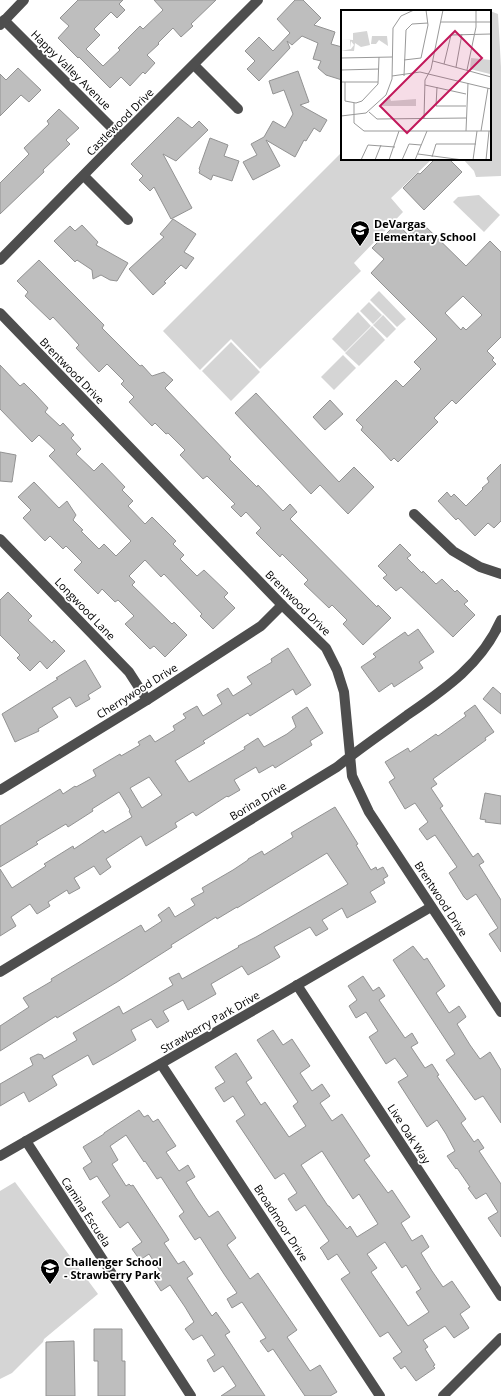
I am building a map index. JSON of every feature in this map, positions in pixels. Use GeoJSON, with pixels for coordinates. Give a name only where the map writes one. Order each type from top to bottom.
{"type":"FeatureCollection","features":[{"type":"Feature","properties":{"kind":"street"},"geometry":{"type":"LineString","coordinates":[[2,22],[24,0]]}},
{"type":"Feature","properties":{"kind":"street","name":"Castlewood Drive"},"geometry":{"type":"LineString","coordinates":[[0,260],[258,0]]}},
{"type":"Feature","properties":{"kind":"street","name":"Happy Valley Avenue"},"geometry":{"type":"LineString","coordinates":[[2,22],[121,137]]}},
{"type":"Feature","properties":{"kind":"street"},"geometry":{"type":"LineString","coordinates":[[194,65],[238,109]]}},
{"type":"Feature","properties":{"kind":"street"},"geometry":{"type":"LineString","coordinates":[[84,176],[128,220]]}},
{"type":"Feature","properties":{"kind":"street","name":"Brentwood Drive"},"geometry":{"type":"LineString","coordinates":[[0,314],[282,605],[326,648],[344,692],[353,780],[368,812],[501,1012]]}},
{"type":"Feature","properties":{"kind":"street"},"geometry":{"type":"LineString","coordinates":[[414,514],[453,551],[480,567],[501,574]]}},
{"type":"Feature","properties":{"kind":"street","name":"Longwood Lane"},"geometry":{"type":"LineString","coordinates":[[0,539],[129,672],[147,700]]}},
{"type":"Feature","properties":{"kind":"street","name":"Cherrywood Drive"},"geometry":{"type":"LineString","coordinates":[[1,788],[147,700],[261,626],[282,605]]}},
{"type":"Feature","properties":{"kind":"street","name":"Borina Drive"},"geometry":{"type":"LineString","coordinates":[[0,972],[337,767],[443,690],[466,670],[484,651],[501,620]]}},
{"type":"Feature","properties":{"kind":"street","name":"Strawberry Park Drive"},"geometry":{"type":"LineString","coordinates":[[0,1156],[161,1064],[431,906]]}},
{"type":"Feature","properties":{"kind":"street","name":"Live Oak Way"},"geometry":{"type":"LineString","coordinates":[[297,985],[501,1296]]}},
{"type":"Feature","properties":{"kind":"street","name":"Broadmoor Drive"},"geometry":{"type":"LineString","coordinates":[[161,1064],[380,1396]]}},
{"type":"Feature","properties":{"kind":"street","name":"Camina Escuela"},"geometry":{"type":"LineString","coordinates":[[26,1141],[191,1396]]}},
{"type":"Feature","properties":{"kind":"street"},"geometry":{"type":"LineString","coordinates":[[443,1396],[501,1338]]}},
{"type":"Feature","properties":{"kind":"shaded area"},"geometry":{"type":"Polygon","coordinates":[[[491,11],[498,14],[501,67],[501,176],[476,177],[474,171],[464,160],[491,160],[491,11]]]}},
{"type":"Feature","properties":{"kind":"shaded area"},"geometry":{"type":"Polygon","coordinates":[[[341,153],[341,160],[431,160],[391,198],[403,212],[354,263],[361,271],[260,369],[231,339],[200,370],[163,331],[341,153]]]}},
{"type":"Feature","properties":{"kind":"shaded area"},"geometry":{"type":"Polygon","coordinates":[[[479,195],[500,215],[484,232],[453,202],[458,197],[479,195]]]}},
{"type":"Feature","properties":{"kind":"shaded area"},"geometry":{"type":"Polygon","coordinates":[[[379,291],[406,319],[397,327],[370,300],[379,291]]]}},
{"type":"Feature","properties":{"kind":"shaded area"},"geometry":{"type":"Polygon","coordinates":[[[369,302],[382,315],[373,324],[360,311],[369,302]]]}},
{"type":"Feature","properties":{"kind":"shaded area"},"geometry":{"type":"Polygon","coordinates":[[[358,312],[371,326],[345,352],[332,339],[358,312]]]}},
{"type":"Feature","properties":{"kind":"shaded area"},"geometry":{"type":"Polygon","coordinates":[[[383,315],[396,329],[387,338],[373,325],[383,315]]]}},
{"type":"Feature","properties":{"kind":"shaded area"},"geometry":{"type":"Polygon","coordinates":[[[372,326],[385,340],[359,366],[345,353],[372,326]]]}},
{"type":"Feature","properties":{"kind":"shaded area"},"geometry":{"type":"Polygon","coordinates":[[[231,342],[260,372],[231,401],[202,371],[231,342]]]}},
{"type":"Feature","properties":{"kind":"shaded area"},"geometry":{"type":"Polygon","coordinates":[[[343,355],[356,368],[334,390],[321,377],[343,355]]]}},
{"type":"Feature","properties":{"kind":"shaded area"},"geometry":{"type":"Polygon","coordinates":[[[15,1182],[98,1294],[44,1339],[43,1342],[12,1373],[0,1379],[0,1191],[15,1182]]]}},
{"type":"Feature","properties":{"kind":"building"},"geometry":{"type":"Polygon","coordinates":[[[78,0],[123,0],[119,4],[125,10],[117,18],[111,12],[94,29],[100,35],[86,49],[103,66],[120,50],[118,48],[140,26],[143,29],[163,10],[154,0],[216,0],[191,24],[193,26],[181,37],[173,28],[158,43],[159,44],[147,55],[155,63],[145,74],[143,72],[130,86],[121,77],[110,88],[58,38],[69,26],[60,18],[78,0]]]}},
{"type":"Feature","properties":{"kind":"building"},"geometry":{"type":"Polygon","coordinates":[[[295,0],[303,0],[321,18],[314,25],[335,32],[331,44],[341,47],[341,80],[326,75],[318,68],[321,61],[313,59],[318,43],[302,36],[292,45],[287,41],[290,48],[259,81],[247,69],[255,61],[245,51],[259,37],[273,51],[290,33],[277,19],[295,0]]]}},
{"type":"Feature","properties":{"kind":"building"},"geometry":{"type":"Polygon","coordinates":[[[18,68],[41,90],[29,102],[21,95],[0,116],[0,74],[6,80],[18,68]]]}},
{"type":"Feature","properties":{"kind":"building"},"geometry":{"type":"Polygon","coordinates":[[[298,71],[309,102],[300,105],[327,120],[320,132],[314,128],[306,141],[304,140],[295,157],[266,140],[280,166],[253,180],[243,162],[257,155],[251,144],[264,137],[273,121],[285,128],[293,114],[284,90],[273,94],[269,81],[298,71]]]}},
{"type":"Feature","properties":{"kind":"building"},"geometry":{"type":"Polygon","coordinates":[[[59,109],[79,128],[66,140],[70,144],[43,170],[44,172],[0,214],[0,183],[29,154],[24,148],[49,124],[47,121],[59,109]]]}},
{"type":"Feature","properties":{"kind":"building"},"geometry":{"type":"Polygon","coordinates":[[[178,117],[192,128],[199,121],[208,130],[176,161],[163,154],[192,208],[171,219],[154,187],[150,191],[139,180],[143,176],[131,164],[178,117]]]}},
{"type":"Feature","properties":{"kind":"building"},"geometry":{"type":"Polygon","coordinates":[[[210,138],[228,145],[224,156],[239,161],[232,181],[213,175],[211,180],[199,173],[210,138]]]}},
{"type":"Feature","properties":{"kind":"building"},"geometry":{"type":"Polygon","coordinates":[[[434,160],[450,160],[462,172],[424,210],[403,188],[418,173],[420,174],[434,160]]]}},
{"type":"Feature","properties":{"kind":"building"},"geometry":{"type":"Polygon","coordinates":[[[173,219],[196,234],[184,252],[194,258],[186,269],[181,265],[164,282],[166,283],[153,295],[129,269],[164,237],[160,234],[173,219]]]}},
{"type":"Feature","properties":{"kind":"building"},"geometry":{"type":"Polygon","coordinates":[[[421,222],[466,266],[490,241],[501,252],[501,337],[487,351],[494,358],[492,360],[496,364],[456,404],[452,400],[434,418],[438,422],[398,462],[394,458],[391,461],[361,430],[363,427],[356,420],[396,380],[403,387],[421,369],[414,362],[437,339],[371,273],[384,259],[372,248],[397,223],[408,235],[421,222]],[[463,296],[445,313],[461,330],[463,327],[466,330],[482,315],[463,296]]]}},
{"type":"Feature","properties":{"kind":"building"},"geometry":{"type":"Polygon","coordinates":[[[82,225],[98,242],[96,245],[128,263],[117,281],[110,280],[101,275],[93,279],[92,270],[77,260],[75,262],[54,241],[70,226],[75,231],[82,225]]]}},
{"type":"Feature","properties":{"kind":"building"},"geometry":{"type":"Polygon","coordinates":[[[39,260],[104,325],[102,328],[140,366],[142,365],[152,376],[164,372],[173,380],[165,388],[231,457],[229,459],[257,487],[258,485],[283,511],[290,504],[297,512],[290,519],[377,607],[378,605],[391,618],[363,645],[343,624],[347,620],[332,605],[329,608],[304,584],[308,580],[282,554],[280,557],[256,533],[261,528],[246,512],[241,517],[231,507],[235,504],[207,476],[203,479],[180,455],[185,450],[168,433],[166,434],[155,423],[152,426],[129,402],[134,397],[121,384],[124,381],[107,364],[99,372],[76,348],[79,345],[53,317],[50,320],[25,296],[28,292],[17,281],[39,260]]]}},
{"type":"Feature","properties":{"kind":"building"},"geometry":{"type":"Polygon","coordinates":[[[0,365],[20,386],[24,383],[48,408],[45,412],[60,426],[63,423],[74,435],[71,438],[81,449],[76,454],[94,471],[102,463],[125,487],[122,490],[133,501],[128,506],[145,524],[152,517],[176,541],[173,544],[184,555],[180,559],[197,576],[204,570],[228,593],[224,597],[235,608],[213,629],[200,616],[202,614],[164,574],[161,577],[145,560],[129,576],[135,582],[132,585],[172,624],[174,622],[187,635],[165,657],[154,646],[150,649],[125,624],[134,616],[118,600],[115,602],[102,589],[98,594],[74,570],[82,562],[66,546],[63,549],[50,536],[45,541],[23,518],[31,510],[18,497],[34,482],[59,508],[67,501],[76,515],[73,520],[83,530],[81,531],[99,549],[104,544],[116,556],[131,541],[49,456],[55,450],[39,435],[32,442],[0,409],[0,365]]]}},
{"type":"Feature","properties":{"kind":"building"},"geometry":{"type":"Polygon","coordinates":[[[256,393],[339,482],[354,467],[374,487],[348,514],[320,485],[311,494],[235,413],[256,393]]]}},
{"type":"Feature","properties":{"kind":"building"},"geometry":{"type":"Polygon","coordinates":[[[330,400],[343,414],[325,430],[313,417],[330,400]]]}},
{"type":"Feature","properties":{"kind":"building"},"geometry":{"type":"Polygon","coordinates":[[[0,452],[16,455],[12,482],[0,481],[0,452]]]}},
{"type":"Feature","properties":{"kind":"building"},"geometry":{"type":"Polygon","coordinates":[[[501,464],[501,521],[494,528],[488,523],[475,536],[458,518],[456,520],[438,501],[447,492],[451,497],[454,494],[466,506],[489,482],[487,478],[501,464]]]}},
{"type":"Feature","properties":{"kind":"building"},"geometry":{"type":"Polygon","coordinates":[[[400,544],[411,555],[407,558],[422,573],[423,571],[436,584],[442,579],[455,592],[457,590],[468,601],[464,604],[475,615],[453,637],[401,587],[396,591],[383,578],[387,575],[378,566],[400,544]]]}},
{"type":"Feature","properties":{"kind":"building"},"geometry":{"type":"Polygon","coordinates":[[[8,592],[32,616],[28,620],[52,643],[54,640],[65,651],[47,669],[40,661],[30,671],[17,658],[20,655],[0,635],[0,600],[8,592]]]}},
{"type":"Feature","properties":{"kind":"building"},"geometry":{"type":"Polygon","coordinates":[[[418,629],[434,652],[419,662],[423,668],[394,687],[392,683],[379,692],[361,667],[376,657],[373,654],[405,632],[408,636],[418,629]]]}},
{"type":"Feature","properties":{"kind":"building"},"geometry":{"type":"Polygon","coordinates":[[[288,648],[311,685],[296,695],[293,689],[250,716],[248,713],[203,741],[205,743],[175,761],[189,782],[245,749],[244,747],[258,738],[264,747],[287,734],[296,727],[292,717],[307,707],[323,733],[310,741],[312,745],[275,768],[273,765],[259,773],[256,767],[234,780],[240,790],[228,797],[227,796],[196,816],[193,812],[175,823],[177,827],[146,846],[141,836],[106,859],[111,867],[100,875],[94,866],[74,878],[80,888],[69,894],[67,890],[48,902],[50,906],[37,914],[30,904],[11,917],[16,926],[0,936],[0,869],[12,888],[46,866],[44,864],[73,846],[74,849],[103,830],[105,833],[132,817],[129,811],[130,810],[119,792],[92,809],[93,811],[68,827],[66,824],[36,842],[38,844],[0,867],[0,826],[60,789],[63,794],[75,786],[76,787],[96,776],[93,770],[120,754],[121,756],[140,745],[138,742],[150,735],[155,742],[175,730],[173,726],[186,718],[183,714],[197,706],[203,716],[222,704],[217,695],[228,688],[233,696],[252,684],[247,677],[272,662],[271,659],[288,648]],[[149,777],[130,788],[142,808],[162,795],[149,777]]]}},
{"type":"Feature","properties":{"kind":"building"},"geometry":{"type":"Polygon","coordinates":[[[85,660],[101,687],[88,695],[90,699],[76,707],[70,697],[52,708],[58,717],[38,729],[39,731],[15,742],[2,714],[58,679],[56,678],[85,660]]]}},
{"type":"Feature","properties":{"kind":"building"},"geometry":{"type":"Polygon","coordinates":[[[493,687],[501,694],[501,714],[483,699],[493,687]]]}},
{"type":"Feature","properties":{"kind":"building"},"geometry":{"type":"Polygon","coordinates":[[[475,705],[494,732],[485,738],[486,740],[433,779],[437,784],[431,788],[443,806],[440,808],[473,857],[478,853],[484,862],[479,865],[501,900],[501,952],[489,934],[498,928],[476,894],[467,900],[464,897],[449,873],[457,867],[435,835],[427,840],[419,829],[428,822],[415,803],[405,809],[389,782],[395,778],[385,762],[408,748],[410,752],[436,734],[438,736],[466,716],[464,713],[475,705]]]}},
{"type":"Feature","properties":{"kind":"building"},"geometry":{"type":"Polygon","coordinates":[[[485,793],[501,796],[501,824],[485,822],[486,820],[480,819],[485,793]]]}},
{"type":"Feature","properties":{"kind":"building"},"geometry":{"type":"Polygon","coordinates":[[[335,807],[358,844],[356,845],[371,870],[376,867],[377,870],[383,867],[388,876],[383,879],[385,883],[370,892],[376,902],[347,918],[342,908],[322,920],[328,929],[316,936],[310,927],[274,947],[280,957],[268,964],[248,975],[242,966],[211,984],[216,994],[188,1010],[183,1000],[163,1011],[169,1021],[157,1028],[151,1019],[131,1030],[136,1040],[109,1056],[93,1065],[88,1055],[52,1076],[57,1085],[29,1102],[24,1092],[0,1106],[0,1084],[33,1065],[30,1058],[38,1054],[42,1055],[44,1059],[77,1040],[73,1033],[119,1006],[123,1014],[173,985],[169,978],[179,973],[182,979],[348,884],[327,853],[237,908],[217,919],[216,917],[171,945],[172,947],[117,982],[57,1018],[56,1016],[0,1051],[0,1026],[29,1007],[23,998],[52,981],[51,979],[141,925],[145,932],[162,921],[158,915],[169,907],[175,917],[195,905],[191,899],[204,892],[202,888],[262,851],[264,855],[293,837],[291,833],[335,807]]]}},
{"type":"Feature","properties":{"kind":"building"},"geometry":{"type":"Polygon","coordinates":[[[413,946],[424,960],[427,958],[445,986],[436,993],[449,1013],[459,1006],[465,1015],[466,1017],[457,1024],[470,1045],[480,1059],[490,1052],[501,1070],[501,1123],[483,1096],[475,1100],[446,1060],[455,1054],[393,960],[413,946]]]}},
{"type":"Feature","properties":{"kind":"building"},"geometry":{"type":"Polygon","coordinates":[[[363,976],[373,991],[379,987],[385,996],[379,1000],[405,1038],[412,1033],[418,1043],[411,1047],[425,1068],[432,1064],[439,1075],[437,1076],[466,1119],[461,1123],[474,1142],[478,1139],[484,1148],[479,1151],[501,1184],[501,1237],[488,1218],[498,1212],[486,1193],[476,1199],[468,1188],[470,1187],[447,1156],[455,1151],[437,1120],[427,1127],[398,1082],[408,1076],[395,1058],[386,1064],[369,1037],[378,1031],[366,1012],[356,1018],[349,1006],[357,1000],[348,986],[363,976]]]}},
{"type":"Feature","properties":{"kind":"building"},"geometry":{"type":"Polygon","coordinates":[[[273,1030],[283,1045],[292,1039],[310,1066],[300,1073],[312,1091],[322,1084],[330,1096],[320,1103],[332,1121],[342,1114],[370,1156],[364,1160],[388,1193],[392,1190],[410,1217],[401,1223],[412,1241],[422,1235],[429,1247],[421,1253],[432,1271],[443,1287],[452,1281],[470,1307],[460,1314],[469,1328],[454,1338],[445,1326],[423,1340],[428,1347],[425,1349],[435,1365],[433,1366],[435,1368],[416,1381],[405,1366],[401,1369],[393,1358],[402,1352],[388,1332],[380,1337],[341,1279],[350,1273],[337,1254],[328,1260],[320,1248],[329,1241],[305,1205],[296,1211],[288,1199],[297,1193],[284,1173],[275,1179],[236,1121],[245,1115],[233,1096],[224,1102],[215,1088],[225,1082],[215,1067],[236,1053],[252,1078],[246,1082],[261,1105],[265,1102],[289,1137],[306,1126],[293,1106],[298,1102],[257,1040],[273,1030]],[[322,1151],[301,1165],[328,1206],[347,1229],[350,1226],[357,1237],[378,1224],[359,1194],[353,1199],[322,1151]],[[385,1242],[367,1254],[377,1268],[371,1272],[408,1326],[429,1312],[416,1292],[421,1289],[406,1265],[402,1268],[385,1242]]]}},
{"type":"Feature","properties":{"kind":"building"},"geometry":{"type":"Polygon","coordinates":[[[139,1110],[144,1117],[148,1115],[153,1122],[158,1119],[176,1146],[166,1152],[179,1171],[188,1165],[195,1177],[186,1182],[196,1198],[209,1217],[218,1211],[236,1238],[227,1245],[250,1279],[258,1273],[297,1330],[287,1337],[310,1371],[320,1365],[337,1392],[330,1396],[305,1396],[273,1349],[268,1352],[260,1341],[266,1338],[242,1302],[232,1308],[227,1299],[237,1293],[200,1237],[195,1240],[179,1216],[184,1212],[161,1177],[157,1179],[126,1135],[110,1146],[118,1160],[112,1164],[126,1186],[129,1184],[131,1186],[133,1185],[166,1235],[169,1240],[164,1243],[178,1264],[184,1261],[193,1274],[187,1278],[212,1316],[216,1312],[230,1332],[225,1335],[265,1396],[221,1396],[236,1386],[223,1366],[214,1372],[207,1360],[215,1355],[202,1335],[193,1340],[185,1329],[194,1322],[185,1307],[170,1285],[161,1291],[154,1280],[162,1274],[149,1254],[140,1260],[132,1249],[142,1242],[128,1222],[120,1228],[102,1202],[110,1196],[97,1176],[90,1180],[83,1168],[92,1162],[83,1147],[139,1110]]]}},
{"type":"Feature","properties":{"kind":"building"},"geometry":{"type":"Polygon","coordinates":[[[94,1329],[122,1329],[122,1361],[125,1361],[125,1396],[98,1396],[98,1361],[94,1361],[94,1329]]]}},
{"type":"Feature","properties":{"kind":"building"},"geometry":{"type":"Polygon","coordinates":[[[74,1341],[75,1396],[46,1396],[46,1342],[74,1341]]]}},
{"type":"Feature","properties":{"kind":"place","name":"DeVargas Elementary School"},"geometry":{"type":"Point","coordinates":[360,247]}},
{"type":"Feature","properties":{"kind":"place","name":"Challenger School - Strawberry Park"},"geometry":{"type":"Point","coordinates":[50,1285]}}]}
